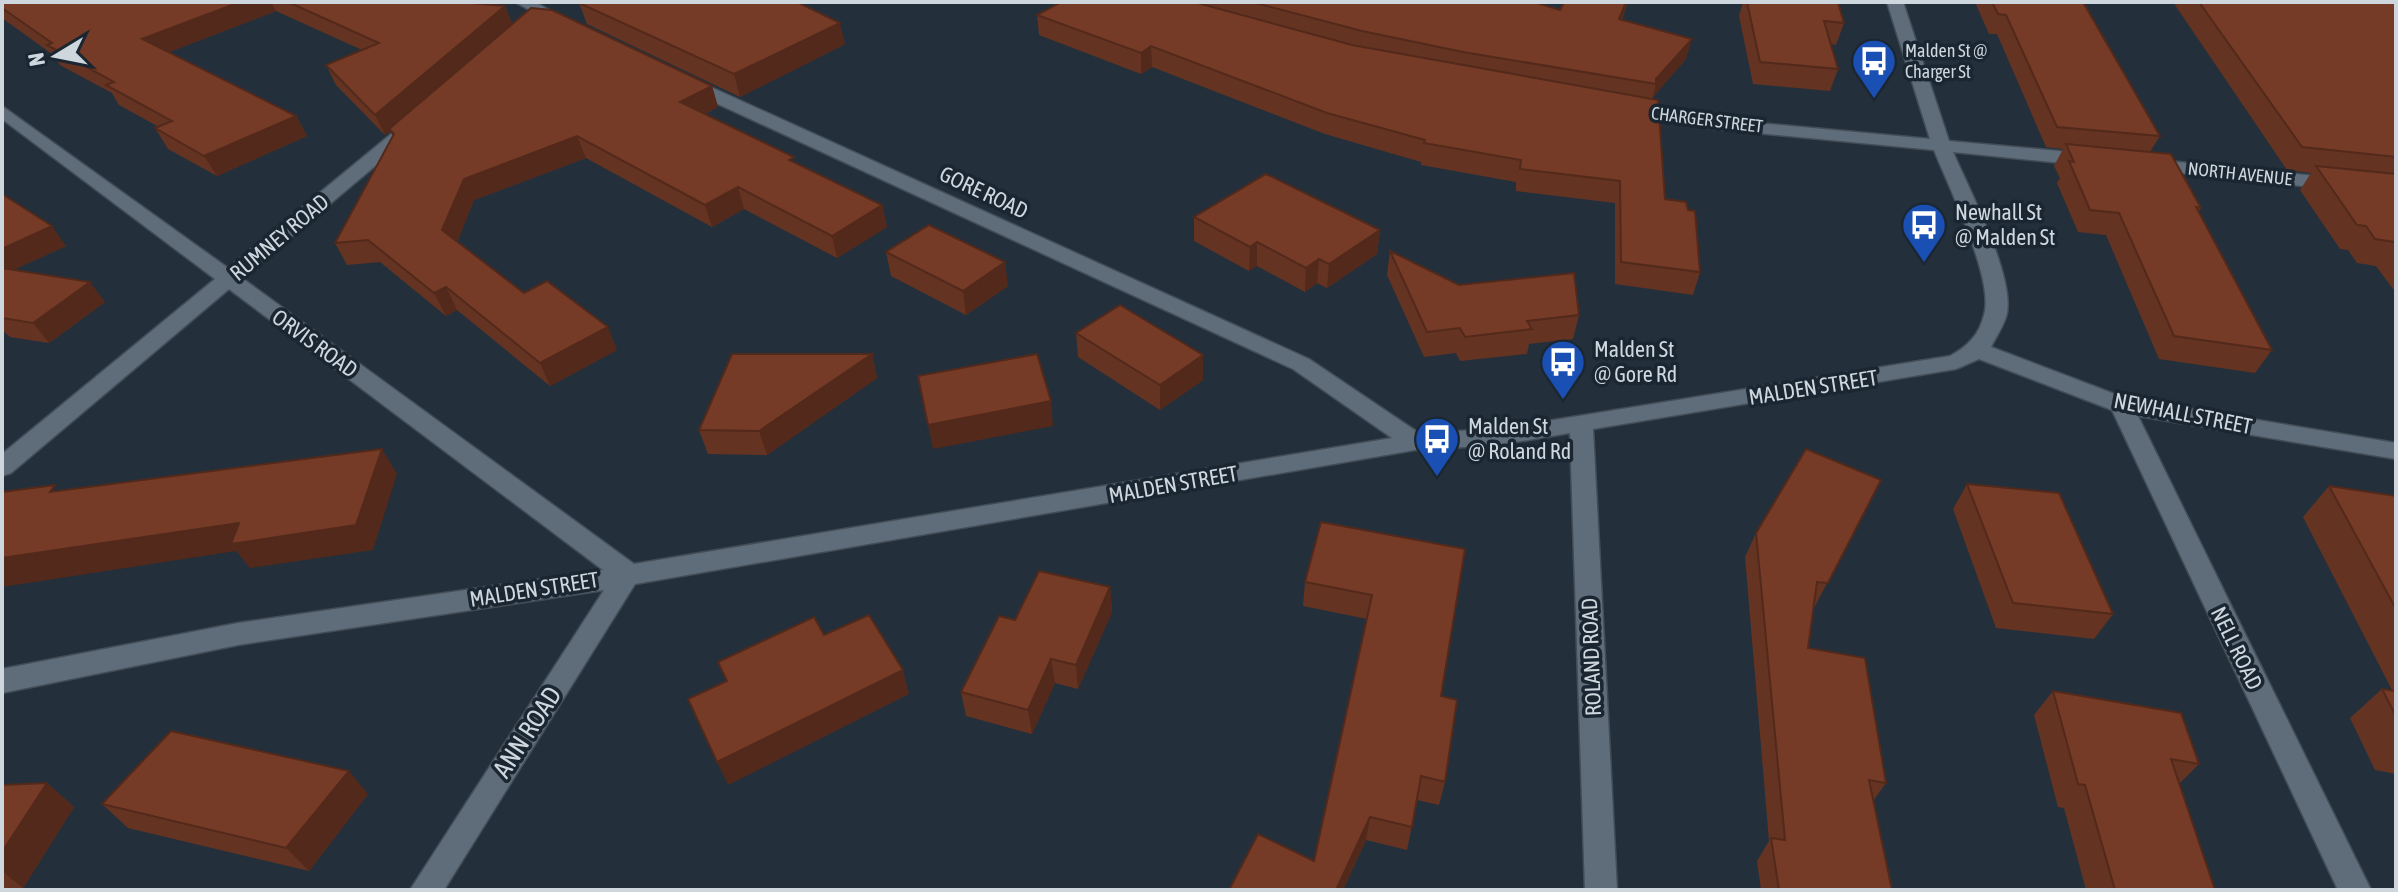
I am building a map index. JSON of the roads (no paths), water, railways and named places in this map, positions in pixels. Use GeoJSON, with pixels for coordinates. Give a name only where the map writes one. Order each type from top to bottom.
{"type":"FeatureCollection","features":[{"type":"Feature","properties":{"kind":"street"},"geometry":{"type":"LineString","coordinates":[[523,2],[582,32]]}},
{"type":"Feature","properties":{"kind":"street"},"geometry":{"type":"LineString","coordinates":[[1895,2],[1941,145],[1987,257],[1995,289],[1996,313],[1978,350]]}},
{"type":"Feature","properties":{"kind":"street","name":"GORE ROAD"},"geometry":{"type":"LineString","coordinates":[[675,78],[1301,364],[1415,442]]}},
{"type":"Feature","properties":{"kind":"street","name":"CHARGER STREET"},"geometry":{"type":"LineString","coordinates":[[1611,107],[1715,124],[1941,145]]}},
{"type":"Feature","properties":{"kind":"street","name":"ORVIS ROAD"},"geometry":{"type":"LineString","coordinates":[[2,111],[628,574]]}},
{"type":"Feature","properties":{"kind":"street","name":"RUMNEY ROAD"},"geometry":{"type":"LineString","coordinates":[[2,467],[427,113]]}},
{"type":"Feature","properties":{"kind":"street","name":"NORTH AVENUE"},"geometry":{"type":"LineString","coordinates":[[1941,145],[2396,190]]}},
{"type":"Feature","properties":{"kind":"street","name":"MALDEN STREET"},"geometry":{"type":"LineString","coordinates":[[2,681],[238,634],[549,589],[1415,442],[1498,437],[1928,368],[1956,362],[1978,350]]}},
{"type":"Feature","properties":{"kind":"street","name":"NEWHALL STREET"},"geometry":{"type":"LineString","coordinates":[[1978,350],[2121,405],[2396,451]]}},
{"type":"Feature","properties":{"kind":"street","name":"NELL ROAD"},"geometry":{"type":"LineString","coordinates":[[2121,405],[2355,890]]}},
{"type":"Feature","properties":{"kind":"street","name":"ROLAND ROAD"},"geometry":{"type":"LineString","coordinates":[[1581,424],[1601,890]]}},
{"type":"Feature","properties":{"kind":"street","name":"ANN ROAD"},"geometry":{"type":"LineString","coordinates":[[426,890],[628,574]]}},
{"type":"Feature","properties":{"kind":"place","name":"Malden St @ Charger St"},"geometry":{"type":"Point","coordinates":[1874,100]}},
{"type":"Feature","properties":{"kind":"place","name":"Newhall St @ Malden St"},"geometry":{"type":"Point","coordinates":[1924,264]}},
{"type":"Feature","properties":{"kind":"place","name":"Malden St @ Gore Rd"},"geometry":{"type":"Point","coordinates":[1563,401]}},
{"type":"Feature","properties":{"kind":"place","name":"Malden St @ Roland Rd"},"geometry":{"type":"Point","coordinates":[1437,478]}}]}
